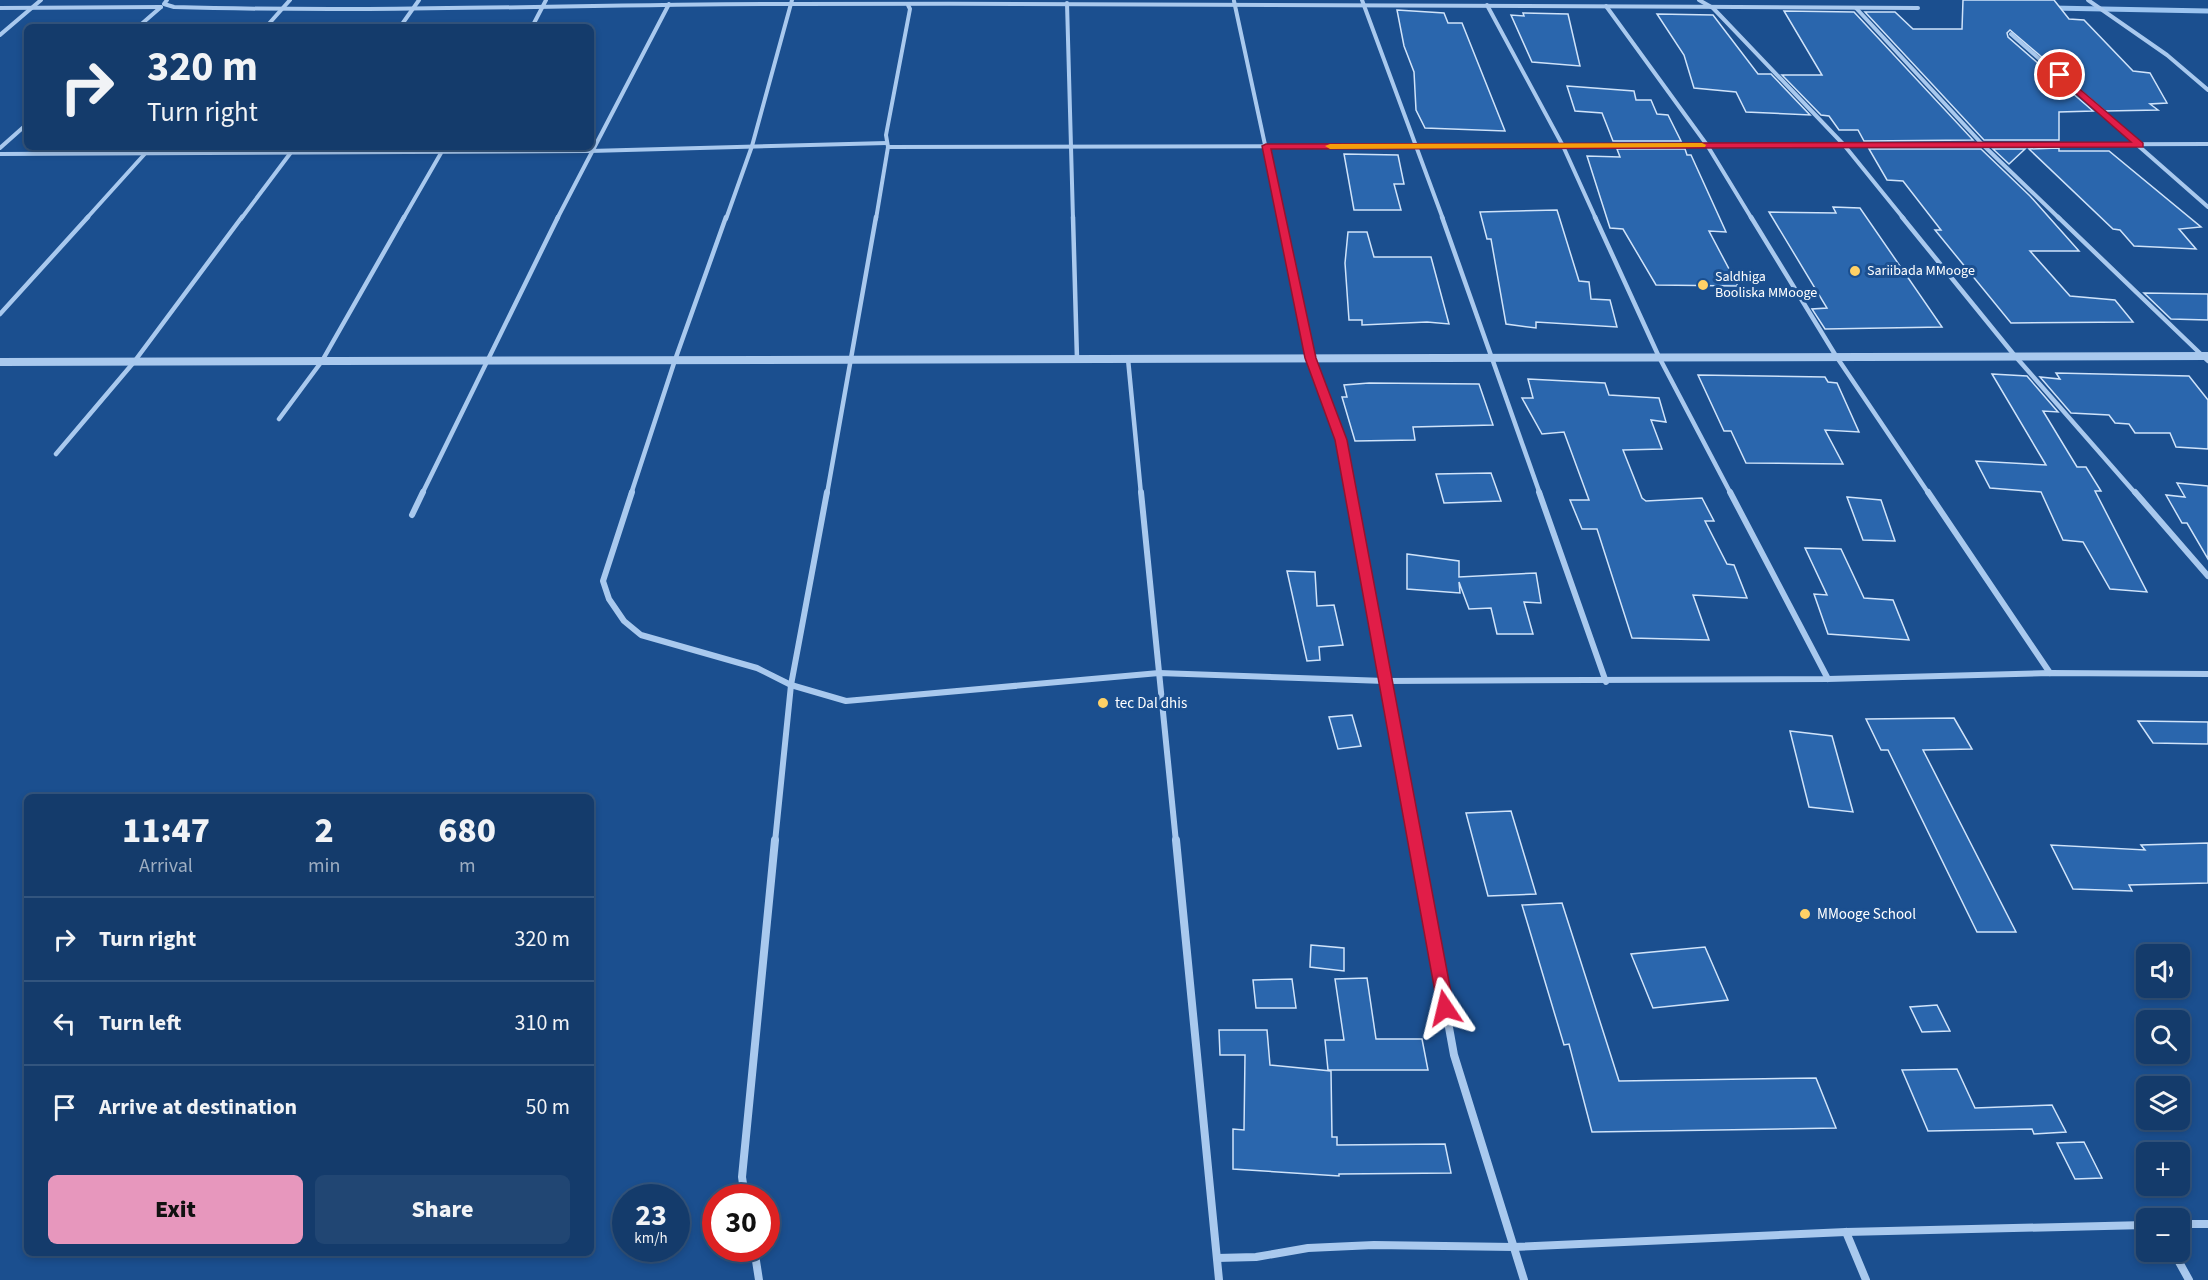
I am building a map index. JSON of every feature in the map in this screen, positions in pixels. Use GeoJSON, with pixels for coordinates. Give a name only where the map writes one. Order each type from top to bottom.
{"type":"FeatureCollection","features":[{"type":"Feature","properties":{"kind":"street"},"geometry":{"type":"LineString","coordinates":[[0,35],[41,0]]}},
{"type":"Feature","properties":{"kind":"street"},"geometry":{"type":"LineString","coordinates":[[269,24],[290,0]]}},
{"type":"Feature","properties":{"kind":"street"},"geometry":{"type":"LineString","coordinates":[[402,24],[419,0]]}},
{"type":"Feature","properties":{"kind":"street"},"geometry":{"type":"LineString","coordinates":[[534,24],[546,0]]}},
{"type":"Feature","properties":{"kind":"street"},"geometry":{"type":"LineString","coordinates":[[1699,0],[1713,8],[1844,145],[2015,356],[2208,576]]}},
{"type":"Feature","properties":{"kind":"street"},"geometry":{"type":"LineString","coordinates":[[2088,0],[2167,55],[2208,90]]}},
{"type":"Feature","properties":{"kind":"street"},"geometry":{"type":"LineString","coordinates":[[0,8],[164,4],[282,10],[543,8],[669,2],[908,5],[914,2],[1363,2],[1713,8],[1918,8]]}},
{"type":"Feature","properties":{"kind":"street"},"geometry":{"type":"LineString","coordinates":[[594,143],[669,2]]}},
{"type":"Feature","properties":{"kind":"street"},"geometry":{"type":"LineString","coordinates":[[791,2],[752,146],[675,360],[603,581],[609,599],[624,621],[641,635],[757,668],[791,685],[846,701],[1159,673],[1385,681],[1606,682],[2050,673],[2208,674]]}},
{"type":"Feature","properties":{"kind":"street"},"geometry":{"type":"LineString","coordinates":[[1234,2],[1311,358],[1341,440],[1454,1054],[1524,1280]]}},
{"type":"Feature","properties":{"kind":"street"},"geometry":{"type":"LineString","coordinates":[[1363,2],[1417,146],[1606,682]]}},
{"type":"Feature","properties":{"kind":"street"},"geometry":{"type":"LineString","coordinates":[[1067,3],[1077,359]]}},
{"type":"Feature","properties":{"kind":"street"},"geometry":{"type":"LineString","coordinates":[[141,24],[164,4]]}},
{"type":"Feature","properties":{"kind":"street"},"geometry":{"type":"LineString","coordinates":[[743,1184],[756,1019],[791,685],[852,359],[910,9],[908,5]]}},
{"type":"Feature","properties":{"kind":"street"},"geometry":{"type":"LineString","coordinates":[[1487,5],[1563,146],[1659,357],[1828,679]]}},
{"type":"Feature","properties":{"kind":"street"},"geometry":{"type":"LineString","coordinates":[[1606,6],[1707,145],[1836,356],[2050,673]]}},
{"type":"Feature","properties":{"kind":"street"},"geometry":{"type":"LineString","coordinates":[[1856,8],[1983,145],[2206,357]]}},
{"type":"Feature","properties":{"kind":"street"},"geometry":{"type":"LineString","coordinates":[[2012,34],[2208,207]]}},
{"type":"Feature","properties":{"kind":"street"},"geometry":{"type":"LineString","coordinates":[[0,148],[24,127]]}},
{"type":"Feature","properties":{"kind":"street"},"geometry":{"type":"LineString","coordinates":[[345,150],[441,153],[887,145],[1071,147],[2208,144]]}},
{"type":"Feature","properties":{"kind":"street"},"geometry":{"type":"LineString","coordinates":[[0,154],[119,150]]}},
{"type":"Feature","properties":{"kind":"street"},"geometry":{"type":"LineString","coordinates":[[0,314],[148,150]]}},
{"type":"Feature","properties":{"kind":"street"},"geometry":{"type":"LineString","coordinates":[[220,150],[302,150]]}},
{"type":"Feature","properties":{"kind":"street"},"geometry":{"type":"LineString","coordinates":[[56,454],[134,362],[292,151]]}},
{"type":"Feature","properties":{"kind":"street"},"geometry":{"type":"LineString","coordinates":[[412,515],[590,151]]}},
{"type":"Feature","properties":{"kind":"street"},"geometry":{"type":"LineString","coordinates":[[279,419],[322,361],[441,153]]}},
{"type":"Feature","properties":{"kind":"street"},"geometry":{"type":"LineString","coordinates":[[0,362],[1836,356],[2206,357]]}},
{"type":"Feature","properties":{"kind":"street"},"geometry":{"type":"LineString","coordinates":[[1128,359],[1219,1280]]}},
{"type":"Feature","properties":{"kind":"street"},"geometry":{"type":"LineString","coordinates":[[2190,1224],[2208,1224]]}},
{"type":"Feature","properties":{"kind":"street"},"geometry":{"type":"LineString","coordinates":[[1217,1258],[1256,1257],[1308,1248],[1374,1245],[1514,1247],[1846,1232],[2136,1225]]}},
{"type":"Feature","properties":{"kind":"street"},"geometry":{"type":"LineString","coordinates":[[1846,1232],[1866,1280]]}},
{"type":"Feature","properties":{"kind":"street"},"geometry":{"type":"LineString","coordinates":[[756,1262],[759,1280]]}},
{"type":"Feature","properties":{"kind":"street"},"geometry":{"type":"LineString","coordinates":[[2179,1262],[2189,1280]]}},
{"type":"Feature","properties":{"kind":"building"},"geometry":{"type":"Polygon","coordinates":[[[1963,0],[2054,0],[2069,19],[2084,20],[2133,71],[2150,73],[2167,103],[2150,104],[2158,110],[2105,111],[2010,30],[2007,33],[2008,37],[2093,111],[2059,112],[2059,140],[1984,140],[1865,12],[1895,12],[1913,29],[1962,29],[1963,0]]]}},
{"type":"Feature","properties":{"kind":"building"},"geometry":{"type":"Polygon","coordinates":[[[1397,10],[1444,13],[1448,23],[1462,23],[1505,131],[1425,128],[1416,110],[1414,72],[1404,46],[1397,10]]]}},
{"type":"Feature","properties":{"kind":"building"},"geometry":{"type":"Polygon","coordinates":[[[1784,11],[1854,12],[1973,140],[1864,141],[1858,130],[1839,130],[1829,116],[1821,115],[1782,75],[1822,75],[1784,11]]]}},
{"type":"Feature","properties":{"kind":"building"},"geometry":{"type":"Polygon","coordinates":[[[1523,13],[1568,14],[1580,66],[1532,62],[1511,15],[1524,16],[1523,13]]]}},
{"type":"Feature","properties":{"kind":"building"},"geometry":{"type":"Polygon","coordinates":[[[1657,14],[1713,15],[1758,74],[1771,74],[1810,115],[1746,112],[1736,92],[1694,88],[1684,55],[1657,14]]]}},
{"type":"Feature","properties":{"kind":"building"},"geometry":{"type":"Polygon","coordinates":[[[1567,86],[1634,91],[1636,100],[1651,100],[1657,114],[1668,115],[1681,141],[1613,141],[1602,113],[1575,111],[1567,86]]]}},
{"type":"Feature","properties":{"kind":"building"},"geometry":{"type":"Polygon","coordinates":[[[2059,148],[2059,151],[2109,151],[2201,227],[2179,229],[2196,249],[2134,246],[2120,230],[2113,229],[2029,149],[2059,148]]]}},
{"type":"Feature","properties":{"kind":"building"},"geometry":{"type":"Polygon","coordinates":[[[1617,149],[1685,149],[1687,155],[1691,155],[1726,232],[1709,231],[1738,286],[1656,285],[1623,229],[1610,228],[1587,156],[1620,157],[1617,149]]]}},
{"type":"Feature","properties":{"kind":"building"},"geometry":{"type":"Polygon","coordinates":[[[1869,149],[1981,149],[2030,196],[2079,251],[2030,251],[2070,296],[2115,300],[2133,322],[2011,323],[1935,230],[1941,230],[1903,181],[1887,180],[1869,149]]]}},
{"type":"Feature","properties":{"kind":"building"},"geometry":{"type":"Polygon","coordinates":[[[1993,149],[2025,149],[2009,164],[1993,149]]]}},
{"type":"Feature","properties":{"kind":"building"},"geometry":{"type":"Polygon","coordinates":[[[1344,154],[1398,155],[1404,184],[1394,184],[1401,210],[1354,210],[1344,154]]]}},
{"type":"Feature","properties":{"kind":"building","name":"Sariibada MMooge"},"geometry":{"type":"Polygon","coordinates":[[[1833,207],[1860,208],[1942,327],[1825,329],[1812,309],[1827,308],[1769,212],[1836,213],[1833,207]]]}},
{"type":"Feature","properties":{"kind":"building"},"geometry":{"type":"Polygon","coordinates":[[[1557,210],[1579,281],[1589,282],[1591,299],[1610,300],[1617,327],[1536,322],[1536,328],[1506,324],[1491,239],[1487,239],[1480,212],[1557,210]]]}},
{"type":"Feature","properties":{"kind":"building"},"geometry":{"type":"Polygon","coordinates":[[[1348,232],[1367,232],[1374,257],[1431,257],[1449,324],[1427,322],[1362,325],[1362,320],[1349,320],[1345,263],[1348,232]]]}},
{"type":"Feature","properties":{"kind":"building"},"geometry":{"type":"Polygon","coordinates":[[[2144,293],[2208,294],[2208,320],[2171,319],[2144,293]]]}},
{"type":"Feature","properties":{"kind":"building"},"geometry":{"type":"Polygon","coordinates":[[[2056,373],[2189,376],[2208,400],[2208,449],[2176,447],[2170,433],[2135,433],[2129,424],[2115,423],[2109,415],[2071,413],[2040,377],[2060,379],[2056,373]]]}},
{"type":"Feature","properties":{"kind":"building"},"geometry":{"type":"Polygon","coordinates":[[[1992,374],[2027,376],[2058,412],[2043,411],[2077,467],[2086,467],[2101,491],[2095,491],[2147,592],[2110,589],[2083,542],[2063,540],[2041,492],[1990,488],[1976,461],[2046,465],[1992,374]]]}},
{"type":"Feature","properties":{"kind":"building"},"geometry":{"type":"Polygon","coordinates":[[[1698,375],[1825,377],[1828,382],[1837,383],[1859,432],[1825,430],[1843,464],[1746,463],[1731,431],[1724,431],[1698,375]]]}},
{"type":"Feature","properties":{"kind":"building"},"geometry":{"type":"Polygon","coordinates":[[[1528,379],[1605,383],[1609,395],[1659,398],[1666,422],[1651,420],[1662,449],[1623,450],[1642,498],[1646,501],[1702,498],[1714,521],[1705,521],[1727,564],[1734,565],[1747,598],[1693,595],[1709,640],[1632,638],[1597,529],[1582,529],[1570,500],[1589,500],[1564,432],[1542,434],[1522,398],[1533,398],[1528,379]]]}},
{"type":"Feature","properties":{"kind":"building"},"geometry":{"type":"Polygon","coordinates":[[[1369,383],[1479,384],[1493,425],[1413,427],[1415,440],[1355,441],[1342,397],[1347,397],[1344,385],[1369,383]]]}},
{"type":"Feature","properties":{"kind":"building"},"geometry":{"type":"Polygon","coordinates":[[[1491,473],[1501,501],[1444,503],[1436,474],[1491,473]]]}},
{"type":"Feature","properties":{"kind":"building"},"geometry":{"type":"Polygon","coordinates":[[[2177,483],[2208,486],[2208,559],[2187,523],[2182,523],[2166,495],[2185,497],[2177,483]]]}},
{"type":"Feature","properties":{"kind":"building"},"geometry":{"type":"Polygon","coordinates":[[[1847,497],[1881,500],[1895,541],[1863,540],[1847,497]]]}},
{"type":"Feature","properties":{"kind":"building"},"geometry":{"type":"Polygon","coordinates":[[[1805,548],[1841,549],[1864,598],[1893,600],[1909,640],[1828,634],[1814,594],[1827,595],[1805,548]]]}},
{"type":"Feature","properties":{"kind":"building"},"geometry":{"type":"Polygon","coordinates":[[[1407,554],[1459,561],[1459,577],[1536,573],[1541,603],[1524,602],[1533,634],[1497,634],[1491,608],[1469,609],[1459,582],[1460,593],[1407,589],[1407,554]]]}},
{"type":"Feature","properties":{"kind":"building"},"geometry":{"type":"Polygon","coordinates":[[[1287,571],[1315,572],[1317,606],[1334,605],[1343,645],[1319,647],[1320,660],[1307,661],[1287,571]]]}},
{"type":"Feature","properties":{"kind":"building"},"geometry":{"type":"Polygon","coordinates":[[[1352,715],[1361,746],[1338,749],[1329,717],[1352,715]]]}},
{"type":"Feature","properties":{"kind":"building"},"geometry":{"type":"Polygon","coordinates":[[[1954,718],[1972,749],[1923,750],[2016,932],[1977,932],[1888,750],[1881,750],[1866,719],[1954,718]]]}},
{"type":"Feature","properties":{"kind":"building"},"geometry":{"type":"Polygon","coordinates":[[[2138,721],[2208,722],[2208,744],[2153,743],[2138,721]]]}},
{"type":"Feature","properties":{"kind":"building"},"geometry":{"type":"Polygon","coordinates":[[[1790,731],[1832,736],[1853,812],[1809,807],[1790,731]]]}},
{"type":"Feature","properties":{"kind":"building"},"geometry":{"type":"Polygon","coordinates":[[[1511,811],[1536,894],[1488,896],[1466,813],[1511,811]]]}},
{"type":"Feature","properties":{"kind":"building"},"geometry":{"type":"Polygon","coordinates":[[[2208,843],[2208,883],[2129,885],[2132,891],[2073,889],[2051,845],[2145,850],[2141,845],[2208,843]]]}},
{"type":"Feature","properties":{"kind":"building"},"geometry":{"type":"Polygon","coordinates":[[[1562,903],[1619,1081],[1816,1078],[1836,1128],[1592,1132],[1569,1044],[1564,1045],[1522,905],[1562,903]]]}},
{"type":"Feature","properties":{"kind":"building"},"geometry":{"type":"Polygon","coordinates":[[[1311,945],[1344,948],[1344,971],[1310,967],[1311,945]]]}},
{"type":"Feature","properties":{"kind":"building"},"geometry":{"type":"Polygon","coordinates":[[[1705,947],[1728,1000],[1653,1008],[1631,954],[1705,947]]]}},
{"type":"Feature","properties":{"kind":"building"},"geometry":{"type":"Polygon","coordinates":[[[1367,978],[1376,1039],[1422,1039],[1428,1070],[1328,1070],[1325,1040],[1344,1040],[1335,979],[1367,978]]]}},
{"type":"Feature","properties":{"kind":"building"},"geometry":{"type":"Polygon","coordinates":[[[1292,979],[1296,1008],[1256,1008],[1253,980],[1292,979]]]}},
{"type":"Feature","properties":{"kind":"building"},"geometry":{"type":"Polygon","coordinates":[[[1937,1005],[1950,1031],[1922,1032],[1910,1007],[1937,1005]]]}},
{"type":"Feature","properties":{"kind":"building"},"geometry":{"type":"Polygon","coordinates":[[[1219,1030],[1267,1030],[1270,1065],[1331,1071],[1332,1137],[1337,1137],[1337,1145],[1445,1144],[1451,1173],[1339,1174],[1339,1176],[1233,1169],[1233,1129],[1244,1130],[1245,1055],[1220,1055],[1219,1030]]]}},
{"type":"Feature","properties":{"kind":"building"},"geometry":{"type":"Polygon","coordinates":[[[1957,1069],[1975,1108],[2052,1105],[2066,1132],[2034,1134],[2032,1129],[1928,1131],[1902,1070],[1957,1069]]]}},
{"type":"Feature","properties":{"kind":"building"},"geometry":{"type":"Polygon","coordinates":[[[2084,1142],[2102,1178],[2075,1179],[2057,1143],[2084,1142]]]}},
{"type":"Feature","properties":{"kind":"waterway"},"geometry":{"type":"LineString","coordinates":[[2051,8],[2208,11]]}},
{"type":"Feature","properties":{"kind":"slow traffic"},"geometry":{"type":"LineString","coordinates":[[1330,146],[1702,145]]}},
{"type":"Feature","properties":{"kind":"place","name":"Sariibada MMooge"},"geometry":{"type":"Point","coordinates":[1855,271]}},
{"type":"Feature","properties":{"kind":"place","name":"Saldhiga Booliska MMooge"},"geometry":{"type":"Point","coordinates":[1703,285]}},
{"type":"Feature","properties":{"kind":"place","name":"tec Dal dhis"},"geometry":{"type":"Point","coordinates":[1103,703]}},
{"type":"Feature","properties":{"kind":"place","name":"MMooge School"},"geometry":{"type":"Point","coordinates":[1805,914]}},
{"type":"Feature","properties":{"kind":"route"},"geometry":{"type":"LineString","coordinates":[[1445,1008],[1341,440],[1311,358],[1266,146],[2139,145],[2060,75]]}}]}
